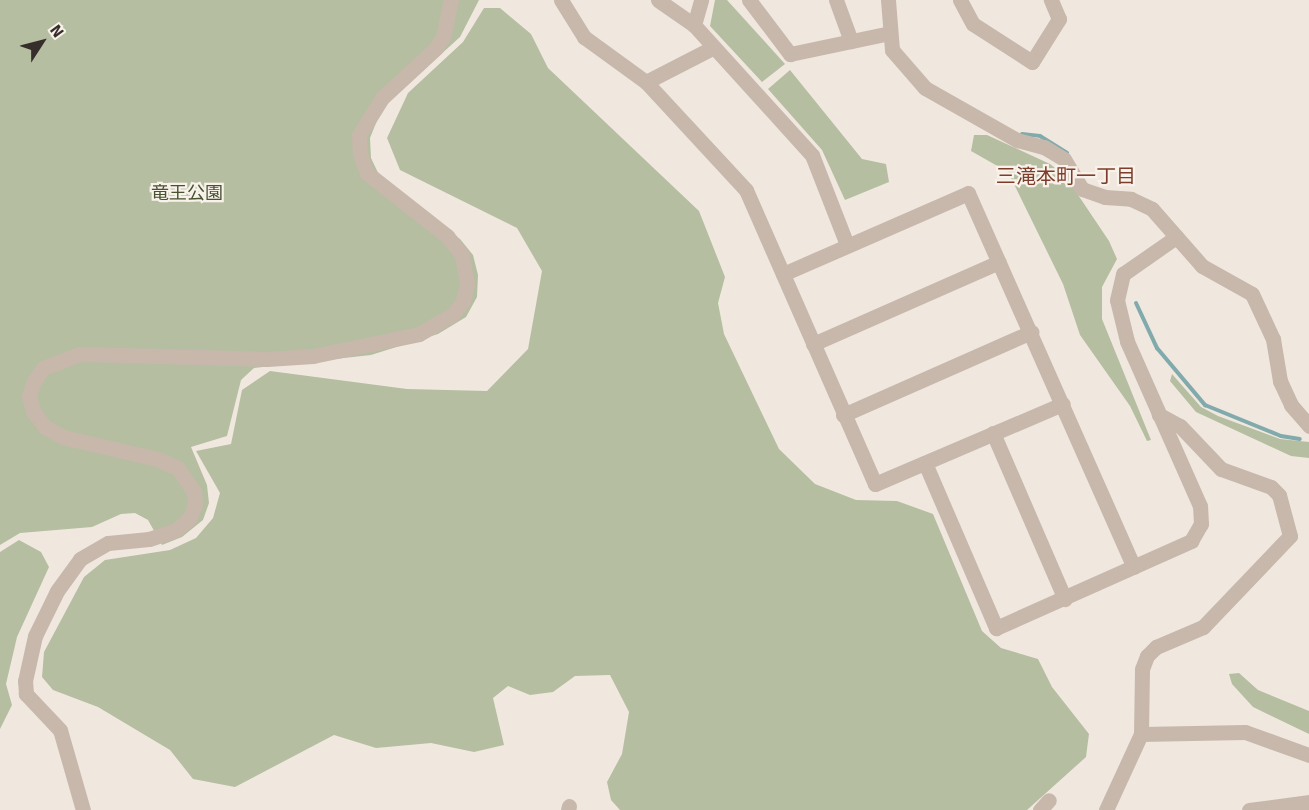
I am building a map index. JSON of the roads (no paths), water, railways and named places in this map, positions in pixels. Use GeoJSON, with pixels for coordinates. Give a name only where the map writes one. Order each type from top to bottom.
{"type":"FeatureCollection","features":[{"type":"Feature","properties":{"kind":"street"},"geometry":{"type":"LineString","coordinates":[[83,810],[60,730],[26,694],[25,681],[35,636],[57,591],[80,559],[108,543],[149,538],[176,530],[189,519],[195,505],[194,492],[178,468],[157,459],[63,437],[45,427],[33,411],[29,396],[34,381],[43,368],[80,354],[267,359],[313,356],[419,334],[453,314],[463,301],[467,284],[462,255],[447,236],[367,173],[360,154],[359,135],[382,98],[436,48],[443,37],[451,0]]}},
{"type":"Feature","properties":{"kind":"street"},"geometry":{"type":"LineString","coordinates":[[561,0],[565,12],[584,37],[646,82],[746,190],[875,484],[1063,404]]}},
{"type":"Feature","properties":{"kind":"street"},"geometry":{"type":"LineString","coordinates":[[658,0],[694,25],[812,155],[847,245]]}},
{"type":"Feature","properties":{"kind":"street"},"geometry":{"type":"LineString","coordinates":[[694,25],[701,0]]}},
{"type":"Feature","properties":{"kind":"street"},"geometry":{"type":"LineString","coordinates":[[749,0],[790,54],[890,33]]}},
{"type":"Feature","properties":{"kind":"street"},"geometry":{"type":"LineString","coordinates":[[836,0],[851,41]]}},
{"type":"Feature","properties":{"kind":"street"},"geometry":{"type":"LineString","coordinates":[[888,0],[892,50],[925,88],[1017,140],[1044,147],[1064,159],[1082,189],[1105,197],[1131,199],[1152,209],[1202,266],[1252,294],[1260,304],[1273,339],[1280,381],[1291,405],[1309,426]]}},
{"type":"Feature","properties":{"kind":"street"},"geometry":{"type":"LineString","coordinates":[[960,0],[973,24],[1032,62],[1059,19],[1051,0]]}},
{"type":"Feature","properties":{"kind":"street"},"geometry":{"type":"LineString","coordinates":[[646,82],[714,47]]}},
{"type":"Feature","properties":{"kind":"street"},"geometry":{"type":"LineString","coordinates":[[783,274],[968,193],[1134,567]]}},
{"type":"Feature","properties":{"kind":"street"},"geometry":{"type":"LineString","coordinates":[[925,463],[996,628],[1191,541],[1202,524],[1200,506],[1121,327],[1118,287],[1123,274],[1176,237]]}},
{"type":"Feature","properties":{"kind":"street"},"geometry":{"type":"LineString","coordinates":[[813,344],[999,262]]}},
{"type":"Feature","properties":{"kind":"street"},"geometry":{"type":"LineString","coordinates":[[843,414],[1030,332]]}},
{"type":"Feature","properties":{"kind":"street"},"geometry":{"type":"LineString","coordinates":[[1106,810],[1141,734],[1142,669],[1147,656],[1156,646],[1203,627],[1290,536],[1279,495],[1272,487],[1221,469],[1180,426],[1159,415]]}},
{"type":"Feature","properties":{"kind":"street"},"geometry":{"type":"LineString","coordinates":[[993,433],[1065,599]]}},
{"type":"Feature","properties":{"kind":"street"},"geometry":{"type":"LineString","coordinates":[[1141,734],[1245,732],[1309,755]]}},
{"type":"Feature","properties":{"kind":"street"},"geometry":{"type":"LineString","coordinates":[[1249,810],[1309,802]]}},
{"type":"Feature","properties":{"kind":"waterway"},"geometry":{"type":"LineString","coordinates":[[1022,134],[1040,136],[1067,153]]}},
{"type":"Feature","properties":{"kind":"waterway"},"geometry":{"type":"LineString","coordinates":[[1136,303],[1157,348],[1205,405],[1281,436],[1300,439]]}},
{"type":"Feature","properties":{"kind":"district","name":"三滝本町一丁目"},"geometry":{"type":"Point","coordinates":[1066,176]}},
{"type":"Feature","properties":{"kind":"park label","name":"竜王公園"},"geometry":{"type":"Point","coordinates":[187,193]}}]}
